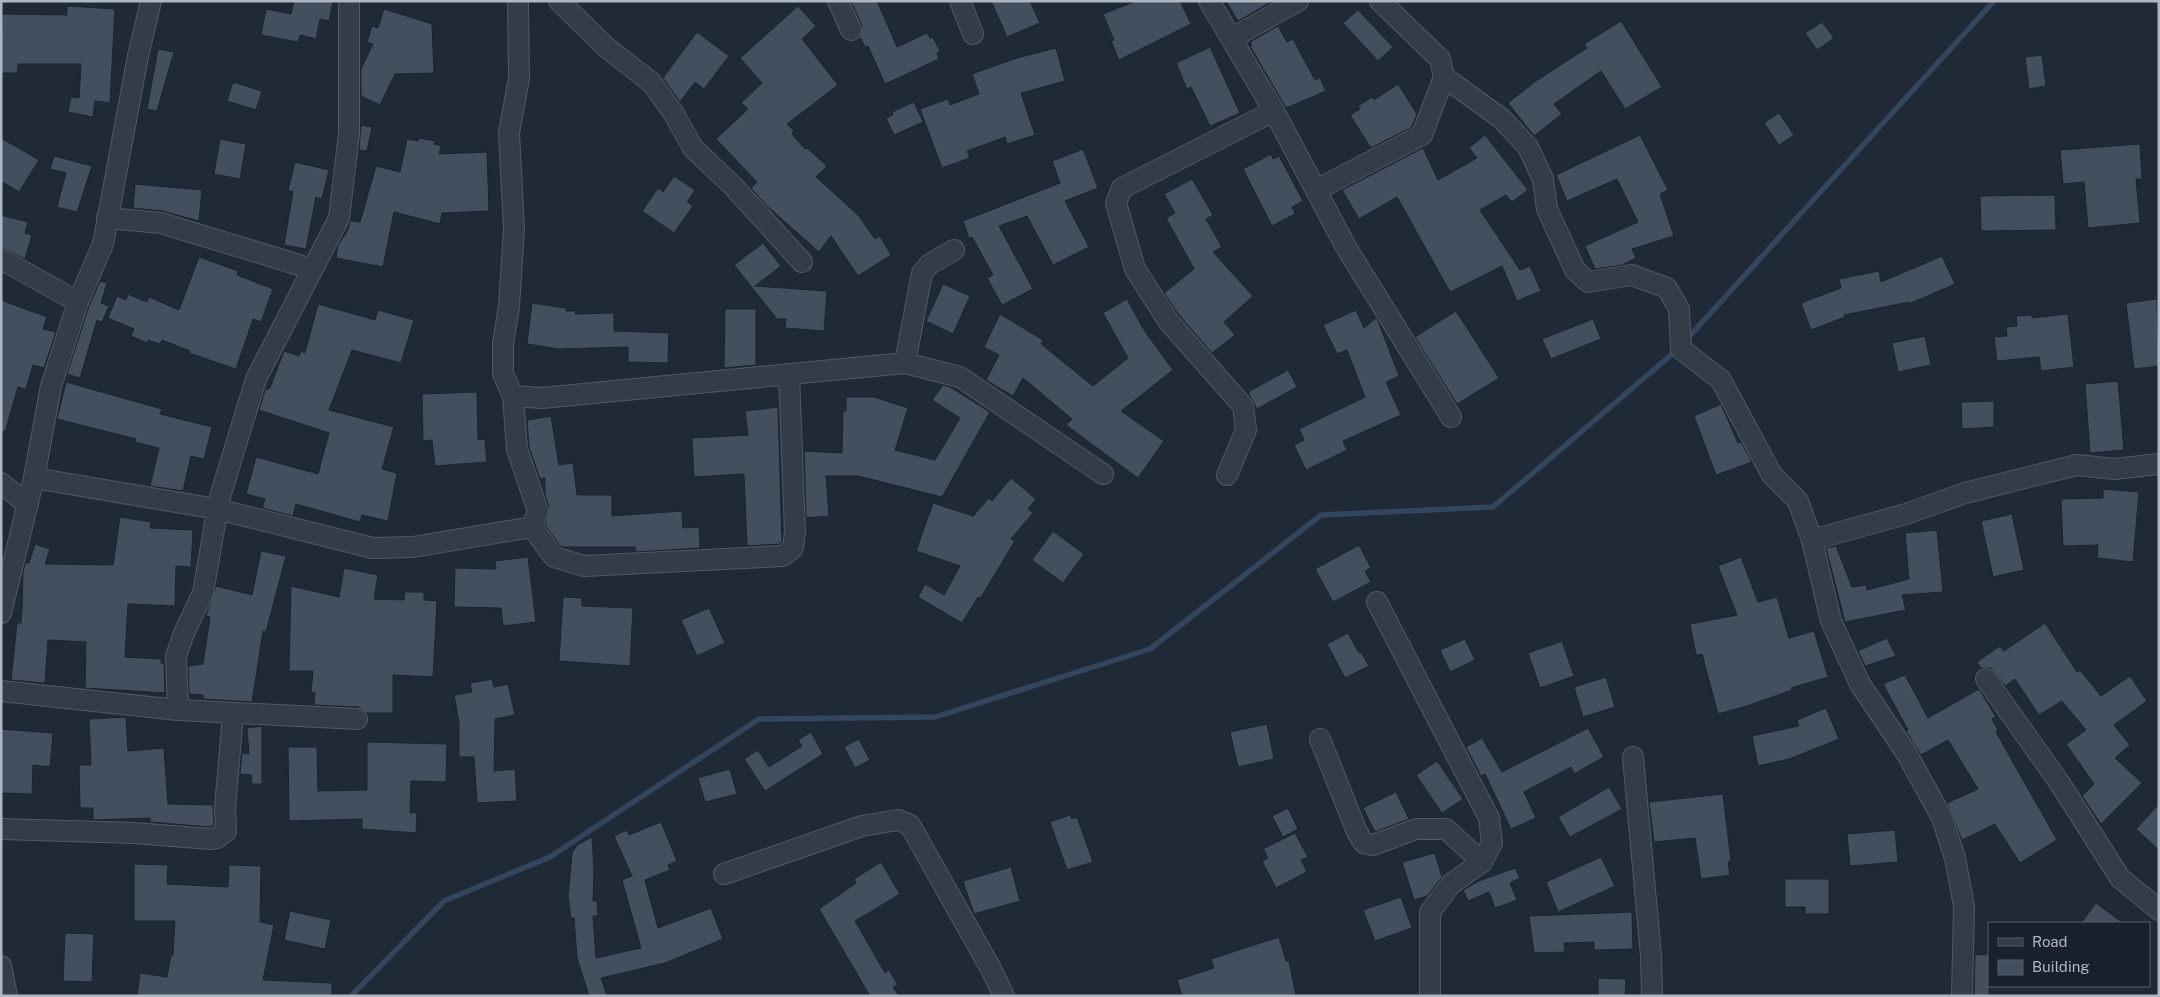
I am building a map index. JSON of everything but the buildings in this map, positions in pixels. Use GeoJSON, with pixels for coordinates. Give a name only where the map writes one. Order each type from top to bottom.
{"type":"FeatureCollection","features":[{"type":"Feature","properties":{"kind":"street"},"geometry":{"type":"LineString","coordinates":[[1,613],[34,478],[51,386],[78,302],[103,244],[134,74],[151,1]]}},
{"type":"Feature","properties":{"kind":"street"},"geometry":{"type":"LineString","coordinates":[[178,710],[176,656],[184,633],[203,593],[217,510],[256,379],[339,218],[349,134],[349,1]]}},
{"type":"Feature","properties":{"kind":"street"},"geometry":{"type":"LineString","coordinates":[[518,1],[518,78],[509,133],[514,229],[509,306],[503,344],[503,374],[513,396],[517,449],[538,511],[532,527]]}},
{"type":"Feature","properties":{"kind":"street"},"geometry":{"type":"LineString","coordinates":[[559,1],[606,47],[652,83],[674,114],[693,148],[733,186],[802,262]]}},
{"type":"Feature","properties":{"kind":"street"},"geometry":{"type":"LineString","coordinates":[[838,1],[851,30]]}},
{"type":"Feature","properties":{"kind":"street"},"geometry":{"type":"LineString","coordinates":[[960,1],[973,34]]}},
{"type":"Feature","properties":{"kind":"street"},"geometry":{"type":"LineString","coordinates":[[1209,1],[1274,111],[1346,247],[1451,417]]}},
{"type":"Feature","properties":{"kind":"street"},"geometry":{"type":"LineString","coordinates":[[1232,38],[1298,1]]}},
{"type":"Feature","properties":{"kind":"street"},"geometry":{"type":"LineString","coordinates":[[1316,190],[1422,135],[1444,78],[1440,58],[1380,1]]}},
{"type":"Feature","properties":{"kind":"street"},"geometry":{"type":"LineString","coordinates":[[1444,78],[1502,119],[1528,147],[1543,179],[1547,209],[1575,270],[1588,282],[1632,275],[1667,288],[1679,309],[1681,349],[1721,380],[1772,475],[1798,501],[1812,540],[1831,622],[1860,684],[1907,754],[1942,818],[1955,858],[1964,906],[1962,996]]}},
{"type":"Feature","properties":{"kind":"street"},"geometry":{"type":"LineString","coordinates":[[1227,475],[1246,430],[1243,406],[1169,322],[1135,268],[1116,203],[1122,188],[1274,111]]}},
{"type":"Feature","properties":{"kind":"street"},"geometry":{"type":"LineString","coordinates":[[107,218],[161,223],[312,269]]}},
{"type":"Feature","properties":{"kind":"street"},"geometry":{"type":"LineString","coordinates":[[905,363],[922,274],[930,264],[954,250]]}},
{"type":"Feature","properties":{"kind":"street"},"geometry":{"type":"LineString","coordinates":[[1,259],[78,302]]}},
{"type":"Feature","properties":{"kind":"street"},"geometry":{"type":"LineString","coordinates":[[513,396],[542,398],[905,363],[960,377],[1103,474]]}},
{"type":"Feature","properties":{"kind":"street"},"geometry":{"type":"LineString","coordinates":[[532,527],[554,557],[584,566],[783,556],[793,548],[795,532],[789,374]]}},
{"type":"Feature","properties":{"kind":"street"},"geometry":{"type":"LineString","coordinates":[[1812,540],[1906,514],[1965,493],[2077,465],[2114,469],[2159,464]]}},
{"type":"Feature","properties":{"kind":"street"},"geometry":{"type":"LineString","coordinates":[[34,478],[217,510],[373,548],[413,547],[532,527]]}},
{"type":"Feature","properties":{"kind":"street"},"geometry":{"type":"LineString","coordinates":[[1,483],[28,504]]}},
{"type":"Feature","properties":{"kind":"street"},"geometry":{"type":"LineString","coordinates":[[1377,602],[1488,818],[1492,843],[1482,862],[1451,884],[1430,912],[1430,996]]}},
{"type":"Feature","properties":{"kind":"street"},"geometry":{"type":"LineString","coordinates":[[1986,679],[2058,782],[2120,878],[2159,910]]}},
{"type":"Feature","properties":{"kind":"street"},"geometry":{"type":"LineString","coordinates":[[1,691],[178,710],[357,719]]}},
{"type":"Feature","properties":{"kind":"street"},"geometry":{"type":"LineString","coordinates":[[1,829],[134,833],[210,838],[222,836],[226,831],[225,808],[233,714]]}},
{"type":"Feature","properties":{"kind":"street"},"geometry":{"type":"LineString","coordinates":[[1320,739],[1357,832],[1364,843],[1373,845],[1416,829],[1431,827],[1446,829],[1482,862]]}},
{"type":"Feature","properties":{"kind":"street"},"geometry":{"type":"LineString","coordinates":[[1633,757],[1651,956],[1652,996]]}},
{"type":"Feature","properties":{"kind":"street"},"geometry":{"type":"LineString","coordinates":[[724,874],[862,826],[898,820],[910,825],[991,969],[1004,996]]}},
{"type":"Feature","properties":{"kind":"street"},"geometry":{"type":"LineString","coordinates":[[1,966],[7,996]]}},
{"type":"Feature","properties":{"kind":"waterway"},"geometry":{"type":"LineString","coordinates":[[1686,340],[1994,1]]}},
{"type":"Feature","properties":{"kind":"waterway"},"geometry":{"type":"LineString","coordinates":[[351,996],[444,901],[550,857],[759,719],[935,717],[1150,649],[1321,515],[1493,507],[1678,349]]}}]}
